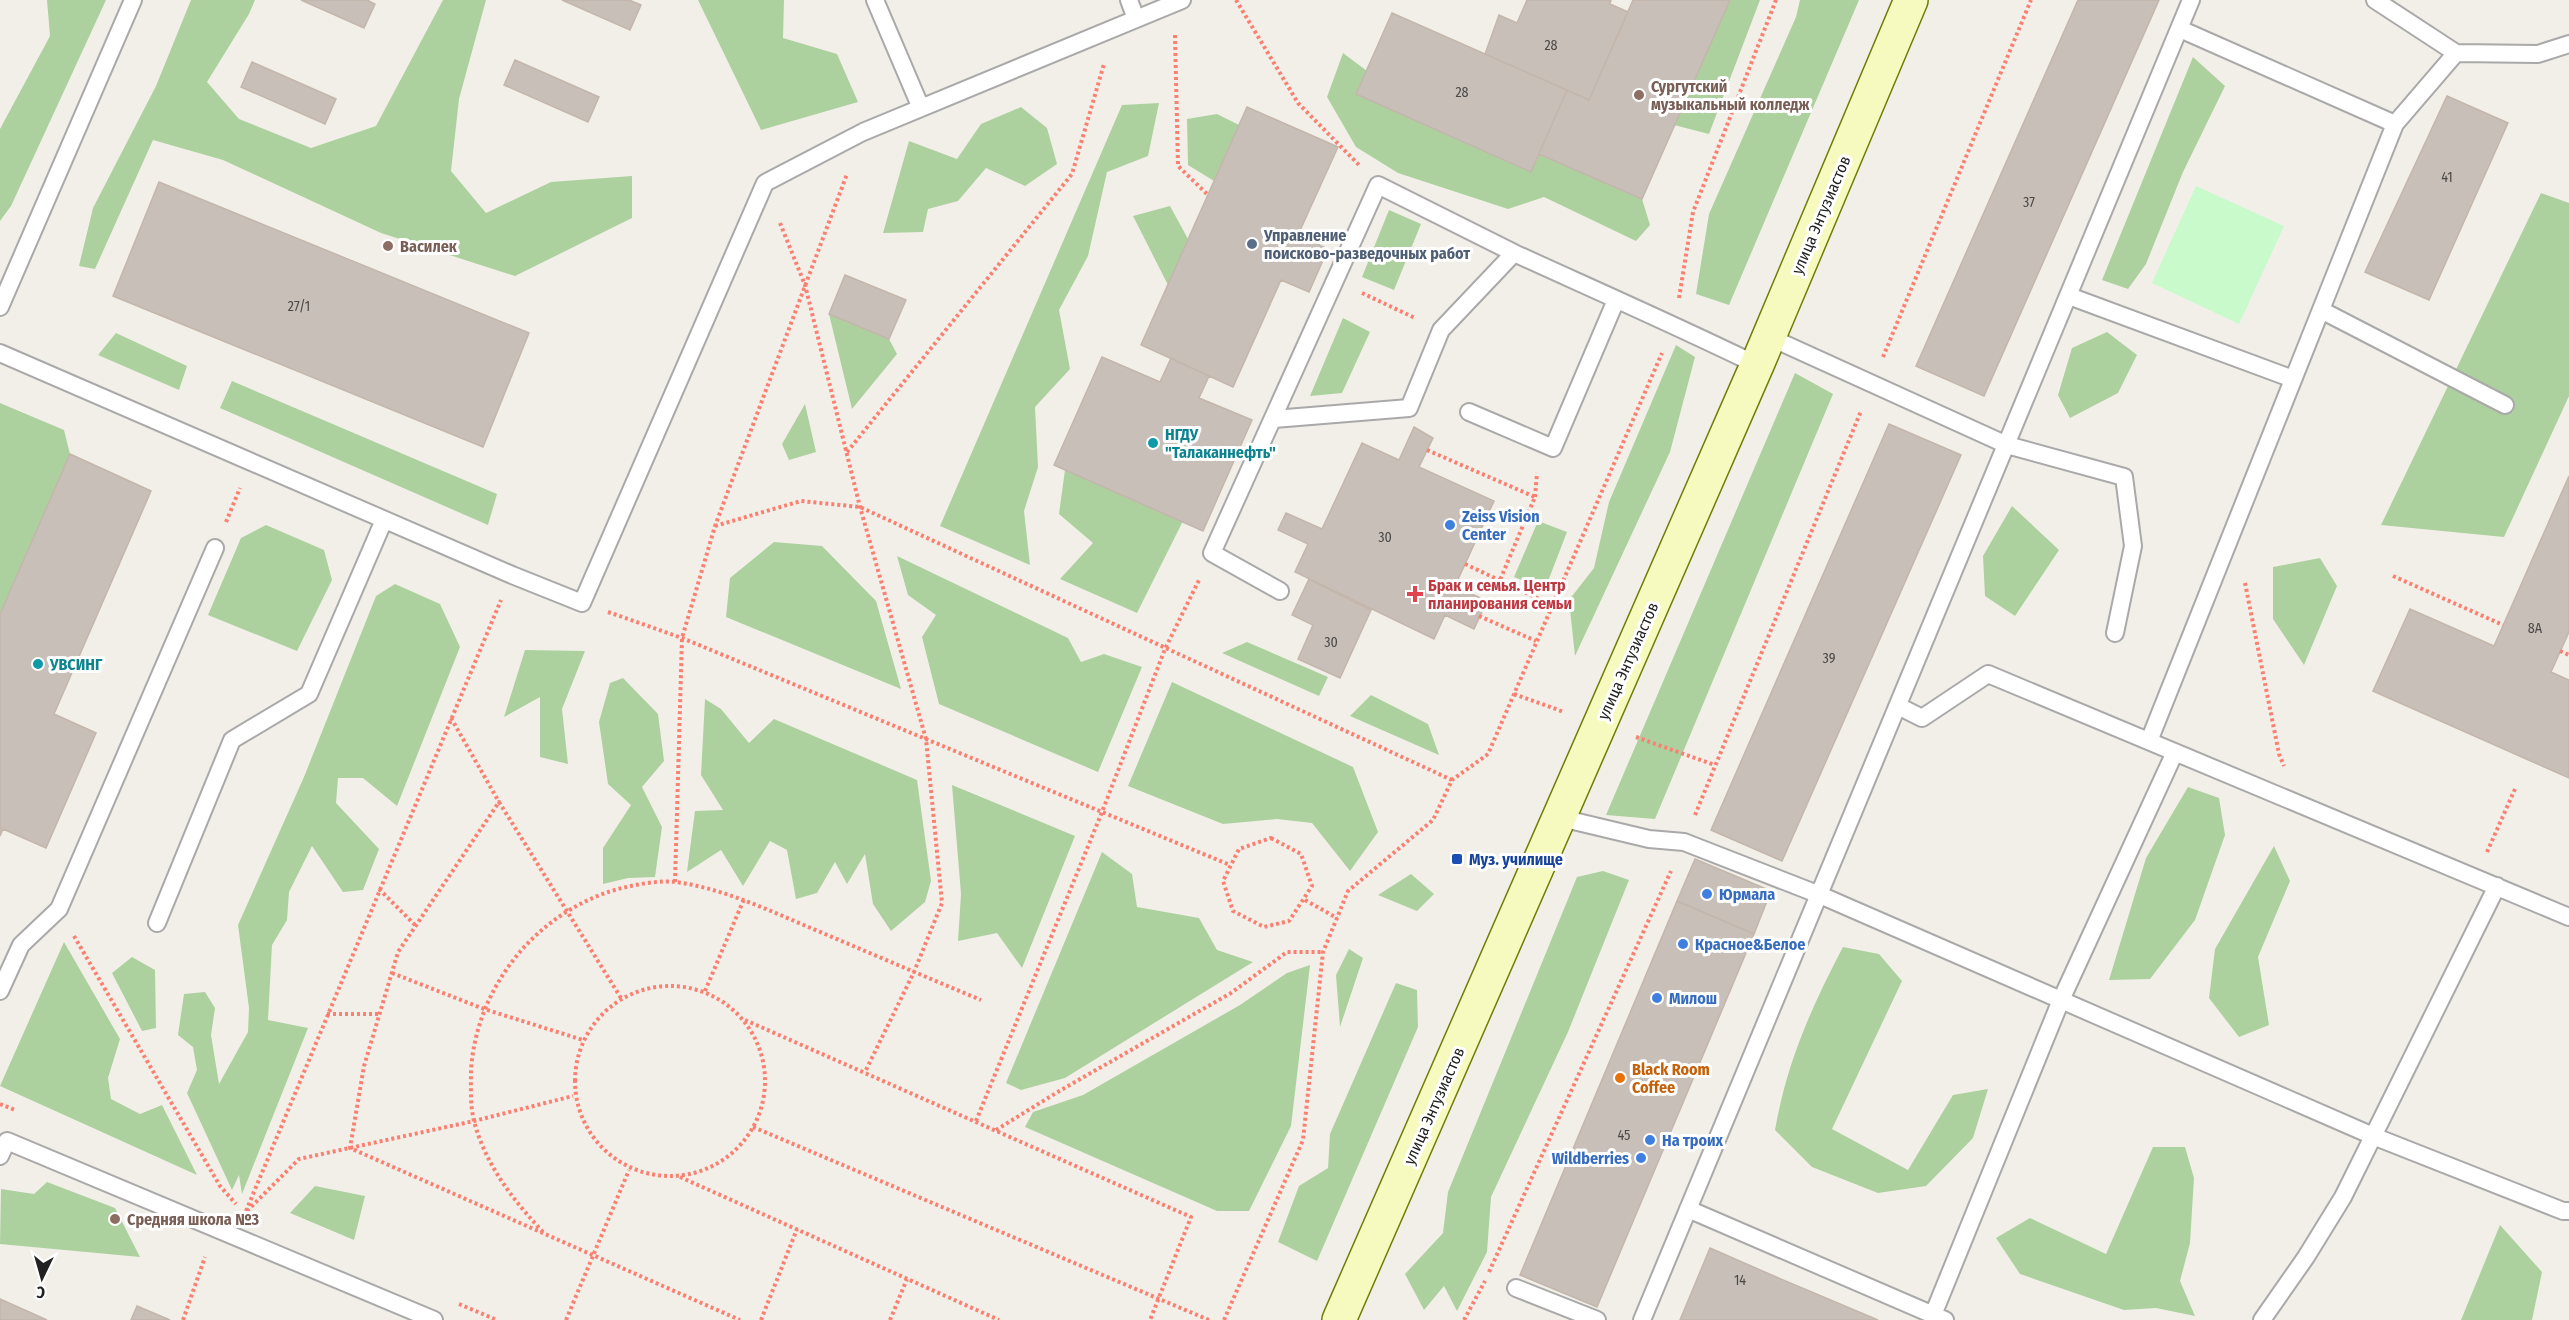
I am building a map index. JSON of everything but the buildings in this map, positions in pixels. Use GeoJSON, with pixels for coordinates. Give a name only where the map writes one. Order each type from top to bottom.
{"type":"FeatureCollection","features":[{"type":"Feature","properties":{"kind":"main road","name":"улица Энтузиастов"},"geometry":{"type":"LineString","coordinates":[[1340,1320],[1561,818],[1763,351],[1911,0]]}},
{"type":"Feature","properties":{"kind":"lane"},"geometry":{"type":"LineString","coordinates":[[0,308],[133,0]]}},
{"type":"Feature","properties":{"kind":"lane"},"geometry":{"type":"LineString","coordinates":[[875,0],[921,108]]}},
{"type":"Feature","properties":{"kind":"lane"},"geometry":{"type":"LineString","coordinates":[[1129,0],[1136,20]]}},
{"type":"Feature","properties":{"kind":"lane"},"geometry":{"type":"LineString","coordinates":[[1642,1320],[2191,0]]}},
{"type":"Feature","properties":{"kind":"lane"},"geometry":{"type":"LineString","coordinates":[[2375,0],[2456,53],[2538,54],[2569,44]]}},
{"type":"Feature","properties":{"kind":"lane"},"geometry":{"type":"LineString","coordinates":[[0,352],[512,576],[582,603],[765,183],[864,132],[1178,2]]}},
{"type":"Feature","properties":{"kind":"lane"},"geometry":{"type":"LineString","coordinates":[[2180,29],[2395,124]]}},
{"type":"Feature","properties":{"kind":"lane"},"geometry":{"type":"LineString","coordinates":[[2149,741],[2395,124],[2456,53]]}},
{"type":"Feature","properties":{"kind":"lane"},"geometry":{"type":"LineString","coordinates":[[1280,591],[1212,553],[1378,185],[1514,253],[1616,300],[1675,324],[1872,384],[2007,445],[2124,477],[2133,546],[2115,633]]}},
{"type":"Feature","properties":{"kind":"lane"},"geometry":{"type":"LineString","coordinates":[[1274,419],[1409,408],[1441,330],[1514,253]]}},
{"type":"Feature","properties":{"kind":"lane"},"geometry":{"type":"LineString","coordinates":[[2069,296],[2293,379]]}},
{"type":"Feature","properties":{"kind":"lane"},"geometry":{"type":"LineString","coordinates":[[1469,412],[1553,448],[1616,300]]}},
{"type":"Feature","properties":{"kind":"lane"},"geometry":{"type":"LineString","coordinates":[[2321,310],[2505,405]]}},
{"type":"Feature","properties":{"kind":"lane"},"geometry":{"type":"LineString","coordinates":[[157,923],[232,740],[309,694],[384,520]]}},
{"type":"Feature","properties":{"kind":"lane"},"geometry":{"type":"LineString","coordinates":[[0,991],[21,945],[59,909],[215,548]]}},
{"type":"Feature","properties":{"kind":"lane"},"geometry":{"type":"LineString","coordinates":[[1898,706],[1922,718],[1989,674],[2569,917]]}},
{"type":"Feature","properties":{"kind":"lane"},"geometry":{"type":"LineString","coordinates":[[1688,1209],[1939,1317],[2061,1000],[2175,752]]}},
{"type":"Feature","properties":{"kind":"lane"},"geometry":{"type":"LineString","coordinates":[[1561,818],[1649,839],[1684,842],[1820,895],[2373,1136],[2563,1211],[2569,1211]]}},
{"type":"Feature","properties":{"kind":"lane"},"geometry":{"type":"LineString","coordinates":[[2262,1320],[2306,1257],[2343,1197],[2497,886]]}},
{"type":"Feature","properties":{"kind":"lane"},"geometry":{"type":"LineString","coordinates":[[0,1156],[6,1141],[434,1320]]}},
{"type":"Feature","properties":{"kind":"lane"},"geometry":{"type":"LineString","coordinates":[[1516,1288],[1597,1320]]}},
{"type":"Feature","properties":{"kind":"path"},"geometry":{"type":"LineString","coordinates":[[1236,0],[1298,103],[1378,185]]}},
{"type":"Feature","properties":{"kind":"path"},"geometry":{"type":"LineString","coordinates":[[1224,1320],[1304,1140],[1323,952],[1348,891],[1433,820],[1452,780],[1488,754],[1675,324],[1693,212],[1776,0]]}},
{"type":"Feature","properties":{"kind":"path"},"geometry":{"type":"LineString","coordinates":[[1464,1320],[1484,1283],[1684,842],[2031,0]]}},
{"type":"Feature","properties":{"kind":"path"},"geometry":{"type":"LineString","coordinates":[[1178,2],[1178,166],[1208,195]]}},
{"type":"Feature","properties":{"kind":"path"},"geometry":{"type":"LineString","coordinates":[[847,452],[1072,174],[1114,28]]}},
{"type":"Feature","properties":{"kind":"path"},"geometry":{"type":"LineString","coordinates":[[675,882],[682,638],[715,526],[864,132]]}},
{"type":"Feature","properties":{"kind":"path"},"geometry":{"type":"LineString","coordinates":[[765,183],[805,285],[860,507],[926,739],[942,903],[914,972],[865,1072]]}},
{"type":"Feature","properties":{"kind":"path"},"geometry":{"type":"LineString","coordinates":[[1335,281],[1441,330]]}},
{"type":"Feature","properties":{"kind":"path"},"geometry":{"type":"LineString","coordinates":[[1427,450],[1535,497],[1500,580]]}},
{"type":"Feature","properties":{"kind":"path"},"geometry":{"type":"LineString","coordinates":[[215,548],[251,462]]}},
{"type":"Feature","properties":{"kind":"path"},"geometry":{"type":"LineString","coordinates":[[715,526],[801,501],[860,507],[1452,780]]}},
{"type":"Feature","properties":{"kind":"path"},"geometry":{"type":"LineString","coordinates":[[2234,527],[2279,754],[2301,805]]}},
{"type":"Feature","properties":{"kind":"path"},"geometry":{"type":"LineString","coordinates":[[976,1121],[1102,812],[1165,649],[1212,553]]}},
{"type":"Feature","properties":{"kind":"path"},"geometry":{"type":"LineString","coordinates":[[1465,564],[1552,605]]}},
{"type":"Feature","properties":{"kind":"path"},"geometry":{"type":"LineString","coordinates":[[244,1214],[512,576]]}},
{"type":"Feature","properties":{"kind":"path"},"geometry":{"type":"LineString","coordinates":[[2393,576],[2503,625]]}},
{"type":"Feature","properties":{"kind":"path"},"geometry":{"type":"LineString","coordinates":[[582,603],[682,638],[1230,865]]}},
{"type":"Feature","properties":{"kind":"path"},"geometry":{"type":"LineString","coordinates":[[1479,616],[1536,641]]}},
{"type":"Feature","properties":{"kind":"path"},"geometry":{"type":"LineString","coordinates":[[2560,651],[2569,655]]}},
{"type":"Feature","properties":{"kind":"path"},"geometry":{"type":"LineString","coordinates":[[451,718],[499,802],[621,998]]}},
{"type":"Feature","properties":{"kind":"path"},"geometry":{"type":"LineString","coordinates":[[2476,878],[2515,789]]}},
{"type":"Feature","properties":{"kind":"path"},"geometry":{"type":"LineString","coordinates":[[351,1148],[364,1066],[398,952],[499,802]]}},
{"type":"Feature","properties":{"kind":"path"},"geometry":{"type":"LineString","coordinates":[[1271,838],[1301,854],[1312,886],[1305,900],[1289,921],[1264,927],[1233,911],[1223,881],[1230,865],[1239,849],[1271,838]]}},
{"type":"Feature","properties":{"kind":"path"},"geometry":{"type":"LineString","coordinates":[[545,1234],[518,1206],[494,1170],[474,1121],[470,1094],[472,1050],[484,1009],[499,977],[531,939],[567,912],[602,893],[638,884],[675,882],[744,899],[981,1000]]}},
{"type":"Feature","properties":{"kind":"path"},"geometry":{"type":"LineString","coordinates":[[379,889],[416,926]]}},
{"type":"Feature","properties":{"kind":"path"},"geometry":{"type":"LineString","coordinates":[[705,991],[744,899]]}},
{"type":"Feature","properties":{"kind":"path"},"geometry":{"type":"LineString","coordinates":[[1305,900],[1337,918]]}},
{"type":"Feature","properties":{"kind":"path"},"geometry":{"type":"LineString","coordinates":[[59,909],[220,1186],[244,1214]]}},
{"type":"Feature","properties":{"kind":"path"},"geometry":{"type":"LineString","coordinates":[[995,1130],[1231,993],[1287,952],[1323,952]]}},
{"type":"Feature","properties":{"kind":"path"},"geometry":{"type":"LineString","coordinates":[[392,974],[484,1009],[583,1040]]}},
{"type":"Feature","properties":{"kind":"path"},"geometry":{"type":"LineString","coordinates":[[999,1320],[679,1176],[629,1170],[596,1143],[573,1095],[574,1073],[583,1040],[601,1014],[621,998],[668,985],[705,991],[744,1019],[1191,1216],[1150,1320]]}},
{"type":"Feature","properties":{"kind":"path"},"geometry":{"type":"LineString","coordinates":[[327,1014],[380,1014]]}},
{"type":"Feature","properties":{"kind":"path"},"geometry":{"type":"LineString","coordinates":[[679,1176],[732,1155],[753,1127],[766,1089],[764,1057],[744,1019]]}},
{"type":"Feature","properties":{"kind":"path"},"geometry":{"type":"LineString","coordinates":[[244,1214],[299,1160],[474,1121],[573,1095]]}},
{"type":"Feature","properties":{"kind":"path"},"geometry":{"type":"LineString","coordinates":[[753,1127],[1209,1320]]}},
{"type":"Feature","properties":{"kind":"path"},"geometry":{"type":"LineString","coordinates":[[351,1148],[740,1320]]}},
{"type":"Feature","properties":{"kind":"path"},"geometry":{"type":"LineString","coordinates":[[566,1320],[629,1170]]}},
{"type":"Feature","properties":{"kind":"path"},"geometry":{"type":"LineString","coordinates":[[183,1320],[214,1228]]}},
{"type":"Feature","properties":{"kind":"path"},"geometry":{"type":"LineString","coordinates":[[761,1320],[797,1229]]}},
{"type":"Feature","properties":{"kind":"path"},"geometry":{"type":"LineString","coordinates":[[890,1320],[907,1279]]}},
{"type":"Feature","properties":{"kind":"green space"},"geometry":{"type":"Polygon","coordinates":[[[47,0],[106,0],[11,206],[0,221],[0,129],[50,36],[47,0]]]}},
{"type":"Feature","properties":{"kind":"green space"},"geometry":{"type":"Polygon","coordinates":[[[191,0],[255,0],[249,14],[207,82],[239,119],[311,148],[376,126],[443,0],[486,0],[459,99],[451,171],[486,213],[551,182],[632,176],[632,218],[515,276],[381,233],[223,160],[153,140],[95,269],[79,266],[93,208],[156,86],[191,0]]]}},
{"type":"Feature","properties":{"kind":"green space"},"geometry":{"type":"Polygon","coordinates":[[[698,0],[784,0],[783,38],[837,54],[858,102],[761,130],[698,0]]]}},
{"type":"Feature","properties":{"kind":"green space"},"geometry":{"type":"Polygon","coordinates":[[[1730,0],[1760,0],[1709,134],[1674,125],[1730,0]]]}},
{"type":"Feature","properties":{"kind":"green space"},"geometry":{"type":"Polygon","coordinates":[[[1800,0],[1859,0],[1729,305],[1696,294],[1709,214],[1796,17],[1800,0]]]}},
{"type":"Feature","properties":{"kind":"green space"},"geometry":{"type":"Polygon","coordinates":[[[1343,53],[1367,71],[1357,94],[1531,172],[1539,154],[1642,199],[1650,225],[1636,241],[1544,197],[1508,209],[1398,173],[1356,147],[1327,97],[1343,53]]]}},
{"type":"Feature","properties":{"kind":"green space"},"geometry":{"type":"Polygon","coordinates":[[[2193,57],[2225,86],[2183,172],[2146,264],[2128,289],[2102,280],[2193,57]]]}},
{"type":"Feature","properties":{"kind":"green space"},"geometry":{"type":"Polygon","coordinates":[[[1159,103],[1148,156],[1107,172],[1088,256],[1059,310],[1070,369],[1035,407],[1038,467],[1024,511],[1030,565],[940,526],[1122,105],[1159,103]]]}},
{"type":"Feature","properties":{"kind":"green space"},"geometry":{"type":"Polygon","coordinates":[[[1021,107],[1047,128],[1057,164],[1025,186],[986,168],[958,201],[928,209],[923,232],[883,233],[909,141],[957,159],[981,124],[1021,107]]]}},
{"type":"Feature","properties":{"kind":"green space"},"geometry":{"type":"Polygon","coordinates":[[[1217,114],[1239,125],[1214,181],[1188,165],[1187,119],[1217,114]]]}},
{"type":"Feature","properties":{"kind":"green space"},"geometry":{"type":"Polygon","coordinates":[[[2196,186],[2284,226],[2239,324],[2152,283],[2196,186]]]}},
{"type":"Feature","properties":{"kind":"green space"},"geometry":{"type":"Polygon","coordinates":[[[2541,193],[2569,203],[2569,396],[2504,537],[2381,525],[2541,193]]]}},
{"type":"Feature","properties":{"kind":"green space"},"geometry":{"type":"Polygon","coordinates":[[[1170,206],[1188,239],[1168,285],[1133,216],[1170,206]]]}},
{"type":"Feature","properties":{"kind":"green space"},"geometry":{"type":"Polygon","coordinates":[[[1389,210],[1421,224],[1394,290],[1362,277],[1389,210]]]}},
{"type":"Feature","properties":{"kind":"green space"},"geometry":{"type":"Polygon","coordinates":[[[829,314],[889,339],[897,354],[852,409],[829,314]]]}},
{"type":"Feature","properties":{"kind":"green space"},"geometry":{"type":"Polygon","coordinates":[[[1343,318],[1370,332],[1342,393],[1310,396],[1343,318]]]}},
{"type":"Feature","properties":{"kind":"green space"},"geometry":{"type":"Polygon","coordinates":[[[2107,332],[2137,355],[2118,393],[2070,418],[2058,395],[2072,348],[2107,332]]]}},
{"type":"Feature","properties":{"kind":"green space"},"geometry":{"type":"Polygon","coordinates":[[[116,333],[187,366],[179,390],[98,355],[116,333]]]}},
{"type":"Feature","properties":{"kind":"green space"},"geometry":{"type":"Polygon","coordinates":[[[1676,345],[1695,357],[1670,452],[1575,656],[1569,600],[1594,568],[1609,502],[1676,345]]]}},
{"type":"Feature","properties":{"kind":"green space"},"geometry":{"type":"Polygon","coordinates":[[[1795,373],[1833,394],[1655,819],[1606,815],[1795,373]]]}},
{"type":"Feature","properties":{"kind":"green space"},"geometry":{"type":"Polygon","coordinates":[[[232,381],[497,494],[488,525],[220,408],[232,381]]]}},
{"type":"Feature","properties":{"kind":"green space"},"geometry":{"type":"Polygon","coordinates":[[[0,403],[64,430],[70,454],[0,614],[0,403]]]}},
{"type":"Feature","properties":{"kind":"green space"},"geometry":{"type":"Polygon","coordinates":[[[805,404],[816,452],[789,460],[782,444],[805,404]]]}},
{"type":"Feature","properties":{"kind":"green space"},"geometry":{"type":"Polygon","coordinates":[[[1065,470],[1183,521],[1137,613],[1060,579],[1093,543],[1059,514],[1065,470]]]}},
{"type":"Feature","properties":{"kind":"green space"},"geometry":{"type":"Polygon","coordinates":[[[2012,506],[2059,550],[2015,616],[1985,596],[1983,556],[2012,506]]]}},
{"type":"Feature","properties":{"kind":"green space"},"geometry":{"type":"Polygon","coordinates":[[[1538,521],[1567,532],[1545,589],[1514,577],[1538,521]]]}},
{"type":"Feature","properties":{"kind":"green space"},"geometry":{"type":"Polygon","coordinates":[[[266,525],[324,550],[332,580],[297,651],[208,615],[241,538],[266,525]]]}},
{"type":"Feature","properties":{"kind":"green space"},"geometry":{"type":"Polygon","coordinates":[[[774,542],[822,546],[876,601],[901,689],[726,617],[730,578],[774,542]]]}},
{"type":"Feature","properties":{"kind":"green space"},"geometry":{"type":"Polygon","coordinates":[[[897,556],[1068,638],[1081,662],[1104,654],[1142,667],[1098,772],[939,704],[922,637],[936,615],[908,595],[897,556]]]}},
{"type":"Feature","properties":{"kind":"green space"},"geometry":{"type":"Polygon","coordinates":[[[2320,558],[2337,586],[2304,665],[2273,619],[2273,567],[2320,558]]]}},
{"type":"Feature","properties":{"kind":"green space"},"geometry":{"type":"Polygon","coordinates":[[[395,584],[440,604],[460,647],[397,806],[363,778],[338,778],[336,803],[379,849],[363,890],[343,892],[312,846],[289,892],[287,920],[272,945],[268,1020],[308,1028],[242,1194],[239,1175],[232,1190],[187,1093],[197,1070],[193,1047],[178,1035],[184,994],[205,992],[215,1008],[211,1035],[219,1084],[248,1032],[249,1008],[238,925],[304,777],[376,596],[395,584]]]}},
{"type":"Feature","properties":{"kind":"green space"},"geometry":{"type":"Polygon","coordinates":[[[1247,642],[1328,677],[1319,696],[1222,653],[1247,642]]]}},
{"type":"Feature","properties":{"kind":"green space"},"geometry":{"type":"Polygon","coordinates":[[[525,650],[585,651],[562,709],[568,764],[540,757],[540,697],[504,717],[525,650]]]}},
{"type":"Feature","properties":{"kind":"green space"},"geometry":{"type":"Polygon","coordinates":[[[623,678],[658,714],[664,761],[642,787],[662,827],[655,877],[628,878],[603,884],[603,848],[631,805],[608,784],[599,722],[610,683],[623,678]]]}},
{"type":"Feature","properties":{"kind":"green space"},"geometry":{"type":"Polygon","coordinates":[[[1172,682],[1353,767],[1378,832],[1350,871],[1312,823],[1277,819],[1223,824],[1128,786],[1172,682]]]}},
{"type":"Feature","properties":{"kind":"green space"},"geometry":{"type":"Polygon","coordinates":[[[1371,695],[1428,724],[1439,755],[1350,716],[1371,695]]]}},
{"type":"Feature","properties":{"kind":"green space"},"geometry":{"type":"Polygon","coordinates":[[[705,699],[721,709],[749,743],[774,719],[917,780],[931,881],[925,902],[891,931],[873,904],[865,854],[847,884],[835,862],[817,893],[796,899],[787,850],[770,841],[743,886],[721,850],[687,872],[695,811],[723,810],[701,775],[705,699]]]}},
{"type":"Feature","properties":{"kind":"green space"},"geometry":{"type":"Polygon","coordinates":[[[952,785],[1075,836],[1022,968],[997,933],[958,941],[961,894],[952,785]]]}},
{"type":"Feature","properties":{"kind":"green space"},"geometry":{"type":"Polygon","coordinates":[[[2188,787],[2219,798],[2225,835],[2195,920],[2150,979],[2109,980],[2146,858],[2188,787]]]}},
{"type":"Feature","properties":{"kind":"green space"},"geometry":{"type":"Polygon","coordinates":[[[2274,846],[2290,881],[2258,957],[2269,1025],[2239,1037],[2209,998],[2215,949],[2274,846]]]}},
{"type":"Feature","properties":{"kind":"green space"},"geometry":{"type":"Polygon","coordinates":[[[1102,852],[1132,874],[1137,907],[1199,918],[1217,950],[1253,962],[1065,1078],[1021,1090],[1006,1083],[1102,852]]]}},
{"type":"Feature","properties":{"kind":"green space"},"geometry":{"type":"Polygon","coordinates":[[[1603,871],[1629,880],[1568,1032],[1491,1197],[1487,1252],[1457,1311],[1444,1286],[1424,1310],[1405,1274],[1443,1233],[1448,1192],[1577,877],[1603,871]]]}},
{"type":"Feature","properties":{"kind":"green space"},"geometry":{"type":"Polygon","coordinates":[[[1411,874],[1434,894],[1417,911],[1378,895],[1411,874]]]}},
{"type":"Feature","properties":{"kind":"green space"},"geometry":{"type":"Polygon","coordinates":[[[64,942],[120,1039],[108,1078],[111,1099],[140,1114],[162,1105],[197,1175],[0,1086],[64,942]]]}},
{"type":"Feature","properties":{"kind":"green space"},"geometry":{"type":"Polygon","coordinates":[[[1843,947],[1879,954],[1902,981],[1832,1129],[1908,1170],[1953,1095],[1988,1089],[1973,1138],[1926,1186],[1878,1193],[1812,1167],[1775,1130],[1786,1081],[1801,1036],[1843,947]]]}},
{"type":"Feature","properties":{"kind":"green space"},"geometry":{"type":"Polygon","coordinates":[[[1349,949],[1363,958],[1340,1027],[1336,975],[1349,949]]]}},
{"type":"Feature","properties":{"kind":"green space"},"geometry":{"type":"Polygon","coordinates":[[[132,957],[155,970],[156,1028],[142,1031],[112,973],[132,957]]]}},
{"type":"Feature","properties":{"kind":"green space"},"geometry":{"type":"Polygon","coordinates":[[[1310,965],[1291,1126],[1249,1211],[1217,1211],[1025,1127],[1033,1112],[1083,1095],[1240,1005],[1287,973],[1310,965]]]}},
{"type":"Feature","properties":{"kind":"green space"},"geometry":{"type":"Polygon","coordinates":[[[1396,983],[1417,990],[1418,1027],[1317,1261],[1278,1242],[1299,1186],[1328,1168],[1330,1134],[1396,983]]]}},
{"type":"Feature","properties":{"kind":"green space"},"geometry":{"type":"Polygon","coordinates":[[[2153,1147],[2185,1147],[2194,1178],[2190,1243],[2180,1281],[2195,1316],[2156,1308],[2124,1310],[2020,1274],[1996,1238],[2030,1218],[2106,1254],[2153,1147]]]}},
{"type":"Feature","properties":{"kind":"green space"},"geometry":{"type":"Polygon","coordinates":[[[47,1182],[115,1208],[140,1257],[0,1244],[1,1189],[34,1194],[47,1182]]]}},
{"type":"Feature","properties":{"kind":"green space"},"geometry":{"type":"Polygon","coordinates":[[[315,1186],[365,1196],[354,1240],[290,1213],[315,1186]]]}},
{"type":"Feature","properties":{"kind":"green space"},"geometry":{"type":"Polygon","coordinates":[[[2500,1225],[2542,1272],[2532,1320],[2461,1320],[2500,1225]]]}},
{"type":"Feature","properties":{"kind":"place","name":"Сургутский музыкальный колледж"},"geometry":{"type":"Point","coordinates":[1639,95]}},
{"type":"Feature","properties":{"kind":"place","name":"Управление поисково-разведочных работ"},"geometry":{"type":"Point","coordinates":[1252,244]}},
{"type":"Feature","properties":{"kind":"place","name":"Василек"},"geometry":{"type":"Point","coordinates":[388,246]}},
{"type":"Feature","properties":{"kind":"place","name":"НГДУ \"Талаканнефть\""},"geometry":{"type":"Point","coordinates":[1153,443]}},
{"type":"Feature","properties":{"kind":"place","name":"Zeiss Vision Center"},"geometry":{"type":"Point","coordinates":[1450,525]}},
{"type":"Feature","properties":{"kind":"place","name":"Брак и семья. Центр планирования семьи"},"geometry":{"type":"Point","coordinates":[1415,594]}},
{"type":"Feature","properties":{"kind":"place","name":"УВСИНГ"},"geometry":{"type":"Point","coordinates":[38,664]}},
{"type":"Feature","properties":{"kind":"place","name":"Муз. училище"},"geometry":{"type":"Point","coordinates":[1457,859]}},
{"type":"Feature","properties":{"kind":"place","name":"Юрмала"},"geometry":{"type":"Point","coordinates":[1707,894]}},
{"type":"Feature","properties":{"kind":"place","name":"Красное&Белое"},"geometry":{"type":"Point","coordinates":[1683,944]}},
{"type":"Feature","properties":{"kind":"place","name":"Милош"},"geometry":{"type":"Point","coordinates":[1657,998]}},
{"type":"Feature","properties":{"kind":"place","name":"Black Room Coffee"},"geometry":{"type":"Point","coordinates":[1620,1078]}},
{"type":"Feature","properties":{"kind":"place","name":"На троих"},"geometry":{"type":"Point","coordinates":[1650,1140]}},
{"type":"Feature","properties":{"kind":"place","name":"Wildberries"},"geometry":{"type":"Point","coordinates":[1641,1158]}},
{"type":"Feature","properties":{"kind":"place","name":"Средняя школа №3"},"geometry":{"type":"Point","coordinates":[115,1219]}}]}
